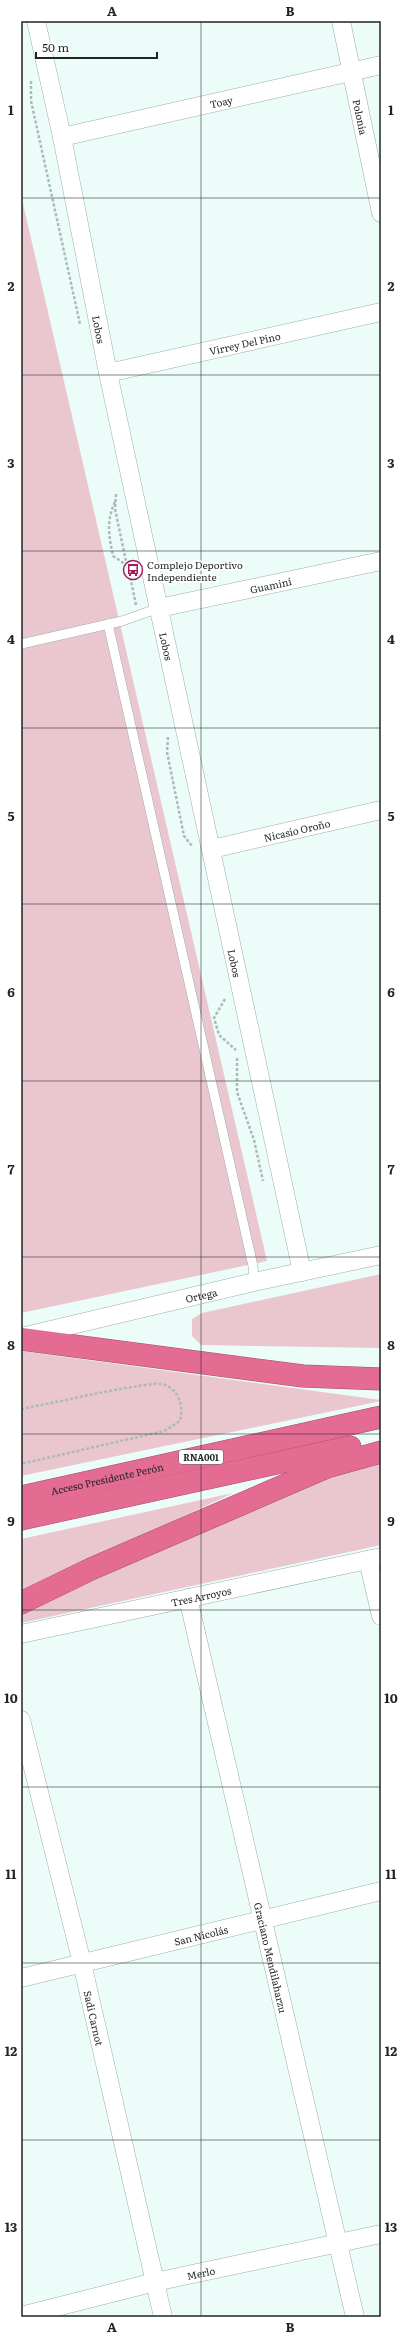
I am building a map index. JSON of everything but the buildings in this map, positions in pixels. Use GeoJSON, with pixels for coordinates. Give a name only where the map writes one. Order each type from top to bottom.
{"type":"FeatureCollection","features":[{"type":"Feature","properties":{"kind":"highway"},"geometry":{"type":"LineString","coordinates":[[21,1338],[303,1376],[381,1379]]}},
{"type":"Feature","properties":{"kind":"highway","name":"Acceso Presidente Perón"},"geometry":{"type":"LineString","coordinates":[[21,1497],[381,1417]]}},
{"type":"Feature","properties":{"kind":"highway","name":"Acceso Presidente Perón"},"geometry":{"type":"LineString","coordinates":[[21,1518],[381,1440]]}},
{"type":"Feature","properties":{"kind":"highway"},"geometry":{"type":"LineString","coordinates":[[21,1603],[91,1569],[327,1467],[381,1452]]}},
{"type":"Feature","properties":{"kind":"street","name":"Lobos"},"geometry":{"type":"LineString","coordinates":[[36,21],[62,138],[108,373],[159,608],[204,850],[302,1272]]}},
{"type":"Feature","properties":{"kind":"street","name":"Polonia"},"geometry":{"type":"LineString","coordinates":[[341,21],[381,213]]}},
{"type":"Feature","properties":{"kind":"street","name":"Toay"},"geometry":{"type":"LineString","coordinates":[[62,138],[381,65]]}},
{"type":"Feature","properties":{"kind":"street","name":"Virrey Del Pino"},"geometry":{"type":"LineString","coordinates":[[108,373],[381,312]]}},
{"type":"Feature","properties":{"kind":"street","name":"Guaminí"},"geometry":{"type":"LineString","coordinates":[[159,608],[381,561]]}},
{"type":"Feature","properties":{"kind":"street","name":"Nicasio Oroño"},"geometry":{"type":"LineString","coordinates":[[204,850],[381,810]]}},
{"type":"Feature","properties":{"kind":"street","name":"Ortega"},"geometry":{"type":"LineString","coordinates":[[21,1338],[254,1282],[381,1255]]}},
{"type":"Feature","properties":{"kind":"street","name":"Tres Arroyos"},"geometry":{"type":"LineString","coordinates":[[21,1634],[374,1558]]}},
{"type":"Feature","properties":{"kind":"street"},"geometry":{"type":"LineString","coordinates":[[374,1558],[381,1616]]}},
{"type":"Feature","properties":{"kind":"street","name":"Graciano Mendilaharzu"},"geometry":{"type":"LineString","coordinates":[[188,1598],[355,2317]]}},
{"type":"Feature","properties":{"kind":"street","name":"Sadi Carnot"},"geometry":{"type":"LineString","coordinates":[[21,1720],[82,1963],[163,2317]]}},
{"type":"Feature","properties":{"kind":"street","name":"San Nicolás"},"geometry":{"type":"LineString","coordinates":[[21,1978],[262,1918],[381,1891]]}},
{"type":"Feature","properties":{"kind":"street","name":"Merlo"},"geometry":{"type":"LineString","coordinates":[[21,2316],[155,2282],[381,2234]]}},
{"type":"Feature","properties":{"kind":"lane"},"geometry":{"type":"LineString","coordinates":[[21,644],[108,624],[138,616],[159,608]]}},
{"type":"Feature","properties":{"kind":"lane"},"geometry":{"type":"LineString","coordinates":[[108,624],[249,1251],[254,1282]]}},
{"type":"Feature","properties":{"kind":"path"},"geometry":{"type":"LineString","coordinates":[[115,502],[108,522],[112,556],[128,566],[138,616]]}},
{"type":"Feature","properties":{"kind":"path"},"geometry":{"type":"LineString","coordinates":[[169,731],[167,752],[184,836],[204,850]]}},
{"type":"Feature","properties":{"kind":"path"},"geometry":{"type":"LineString","coordinates":[[224,991],[227,1006]]}},
{"type":"Feature","properties":{"kind":"path"},"geometry":{"type":"LineString","coordinates":[[225,998],[214,1018],[219,1035],[237,1050]]}},
{"type":"Feature","properties":{"kind":"path"},"geometry":{"type":"LineString","coordinates":[[235,1043],[237,1050],[237,1092],[254,1140],[264,1184]]}},
{"type":"Feature","properties":{"kind":"path"},"geometry":{"type":"LineString","coordinates":[[21,1409],[118,1389],[163,1384],[176,1393],[182,1404],[180,1421],[164,1431],[21,1464]]}},
{"type":"Feature","properties":{"kind":"shaded area"},"geometry":{"type":"Polygon","coordinates":[[[21,195],[267,1261],[21,1313],[21,195]]]}},
{"type":"Feature","properties":{"kind":"shaded area"},"geometry":{"type":"Polygon","coordinates":[[[381,1274],[381,1348],[201,1345],[192,1336],[192,1319],[202,1313],[381,1274]]]}},
{"type":"Feature","properties":{"kind":"shaded area"},"geometry":{"type":"Polygon","coordinates":[[[21,1351],[381,1400],[381,1401],[21,1476],[21,1351]]]}},
{"type":"Feature","properties":{"kind":"shaded area"},"geometry":{"type":"Polygon","coordinates":[[[381,1460],[381,1545],[21,1623],[21,1608],[345,1469],[381,1460]]]}},
{"type":"Feature","properties":{"kind":"shaded area"},"geometry":{"type":"Polygon","coordinates":[[[233,1493],[21,1594],[21,1539],[233,1493]]]}},
{"type":"Feature","properties":{"kind":"place","name":"Complejo Deportivo Independiente"},"geometry":{"type":"Point","coordinates":[133,570]}}]}
